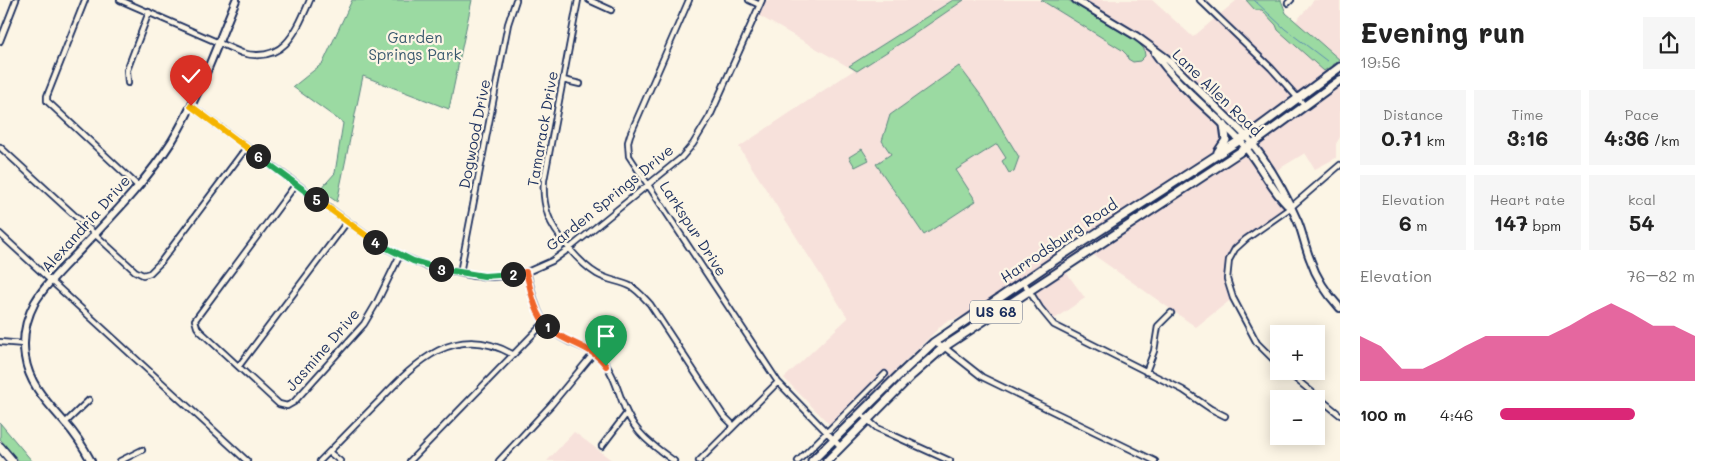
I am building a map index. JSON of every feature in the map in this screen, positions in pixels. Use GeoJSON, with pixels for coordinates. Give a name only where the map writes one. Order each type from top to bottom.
{"type":"FeatureCollection","features":[{"type":"Feature","properties":{"kind":"highway"},"geometry":{"type":"LineString","coordinates":[[0,447],[12,461]]}},
{"type":"Feature","properties":{"kind":"main road","name":"Alexandria Drive"},"geometry":{"type":"LineString","coordinates":[[91,461],[80,442],[33,382],[27,365],[24,344],[25,329],[39,296],[138,186],[165,151],[191,106],[236,0]]}},
{"type":"Feature","properties":{"kind":"main road","name":"Lane Allen Road"},"geometry":{"type":"LineString","coordinates":[[1076,0],[1136,36],[1166,58],[1246,136],[1249,146],[1279,197],[1290,208],[1298,223],[1314,270],[1331,298],[1340,308]]}},
{"type":"Feature","properties":{"kind":"main road","name":"Lane Allen Road"},"geometry":{"type":"LineString","coordinates":[[1154,50],[1180,83],[1240,140],[1249,146]]}},
{"type":"Feature","properties":{"kind":"main road","name":"Harrodsburg Road"},"geometry":{"type":"LineString","coordinates":[[812,461],[933,343],[1158,192],[1214,158],[1340,68]]}},
{"type":"Feature","properties":{"kind":"main road","name":"Harrodsburg Road"},"geometry":{"type":"LineString","coordinates":[[827,461],[912,375],[944,347],[1249,146],[1340,80]]}},
{"type":"Feature","properties":{"kind":"main road"},"geometry":{"type":"LineString","coordinates":[[1214,158],[1226,140],[1224,125]]}},
{"type":"Feature","properties":{"kind":"street"},"geometry":{"type":"LineString","coordinates":[[0,40],[16,0]]}},
{"type":"Feature","properties":{"kind":"street"},"geometry":{"type":"LineString","coordinates":[[85,0],[47,96],[47,101],[138,186]]}},
{"type":"Feature","properties":{"kind":"street"},"geometry":{"type":"LineString","coordinates":[[120,0],[252,55],[267,54],[278,50],[289,42],[310,0]]}},
{"type":"Feature","properties":{"kind":"street","name":"Dogwood Drive"},"geometry":{"type":"LineString","coordinates":[[460,273],[508,24],[516,0]]}},
{"type":"Feature","properties":{"kind":"street","name":"Tamarack Drive"},"geometry":{"type":"LineString","coordinates":[[578,0],[545,169],[543,191],[551,222],[584,265],[595,273],[630,286],[650,304],[723,415],[734,426]]}},
{"type":"Feature","properties":{"kind":"street"},"geometry":{"type":"LineString","coordinates":[[589,0],[611,10]]}},
{"type":"Feature","properties":{"kind":"street","name":"Larkspur Drive"},"geometry":{"type":"LineString","coordinates":[[689,0],[628,142],[629,156],[778,382],[841,447]]}},
{"type":"Feature","properties":{"kind":"street"},"geometry":{"type":"LineString","coordinates":[[749,0],[761,2]]}},
{"type":"Feature","properties":{"kind":"street"},"geometry":{"type":"LineString","coordinates":[[1200,0],[1270,68],[1305,106]]}},
{"type":"Feature","properties":{"kind":"street","name":"Garden Springs Drive"},"geometry":{"type":"LineString","coordinates":[[191,106],[347,222],[378,244],[400,255],[424,265],[460,273],[492,277],[526,272],[552,261],[570,248],[681,158],[694,144],[713,108],[761,2]]}},
{"type":"Feature","properties":{"kind":"street"},"geometry":{"type":"LineString","coordinates":[[128,83],[127,70],[149,12]]}},
{"type":"Feature","properties":{"kind":"street"},"geometry":{"type":"LineString","coordinates":[[563,80],[580,84]]}},
{"type":"Feature","properties":{"kind":"street"},"geometry":{"type":"LineString","coordinates":[[0,147],[138,273],[143,275],[150,273],[166,255],[246,148]]}},
{"type":"Feature","properties":{"kind":"street"},"geometry":{"type":"LineString","coordinates":[[1270,357],[1261,349],[1250,334],[1229,288],[1227,272],[1231,255],[1246,239],[1290,208],[1340,165]]}},
{"type":"Feature","properties":{"kind":"street","name":"Jasmine Drive"},"geometry":{"type":"LineString","coordinates":[[296,184],[196,320],[200,331],[279,404],[291,405],[364,324],[400,255]]}},
{"type":"Feature","properties":{"kind":"street"},"geometry":{"type":"LineString","coordinates":[[239,366],[347,222]]}},
{"type":"Feature","properties":{"kind":"street"},"geometry":{"type":"LineString","coordinates":[[0,234],[247,461]]}},
{"type":"Feature","properties":{"kind":"street"},"geometry":{"type":"LineString","coordinates":[[526,272],[534,302],[544,323],[557,336],[584,347],[603,361],[638,432],[674,461]]}},
{"type":"Feature","properties":{"kind":"street"},"geometry":{"type":"LineString","coordinates":[[1023,281],[1040,308],[1054,325],[1191,395],[1225,416]]}},
{"type":"Feature","properties":{"kind":"street"},"geometry":{"type":"LineString","coordinates":[[1146,372],[1154,351],[1158,326],[1171,313]]}},
{"type":"Feature","properties":{"kind":"street"},"geometry":{"type":"LineString","coordinates":[[410,461],[544,323]]}},
{"type":"Feature","properties":{"kind":"street"},"geometry":{"type":"LineString","coordinates":[[0,342],[24,344]]}},
{"type":"Feature","properties":{"kind":"street"},"geometry":{"type":"LineString","coordinates":[[320,461],[400,378],[417,363],[432,354],[457,343],[472,342],[490,344],[512,354]]}},
{"type":"Feature","properties":{"kind":"street"},"geometry":{"type":"LineString","coordinates":[[933,343],[944,347],[982,377],[1155,461]]}},
{"type":"Feature","properties":{"kind":"street"},"geometry":{"type":"LineString","coordinates":[[499,461],[551,405],[594,353]]}},
{"type":"Feature","properties":{"kind":"street"},"geometry":{"type":"LineString","coordinates":[[798,461],[885,374]]}},
{"type":"Feature","properties":{"kind":"street"},"geometry":{"type":"LineString","coordinates":[[1297,380],[1340,415]]}},
{"type":"Feature","properties":{"kind":"street"},"geometry":{"type":"LineString","coordinates":[[699,461],[778,382]]}},
{"type":"Feature","properties":{"kind":"street"},"geometry":{"type":"LineString","coordinates":[[65,423],[89,400]]}},
{"type":"Feature","properties":{"kind":"street"},"geometry":{"type":"LineString","coordinates":[[602,446],[627,413]]}},
{"type":"Feature","properties":{"kind":"street"},"geometry":{"type":"LineString","coordinates":[[860,413],[877,428],[950,461]]}},
{"type":"Feature","properties":{"kind":"street"},"geometry":{"type":"LineString","coordinates":[[120,461],[142,450]]}},
{"type":"Feature","properties":{"kind":"street"},"geometry":{"type":"LineString","coordinates":[[329,452],[340,461]]}},
{"type":"Feature","properties":{"kind":"shaded area"},"geometry":{"type":"Polygon","coordinates":[[[762,0],[1076,0],[1084,4],[1087,0],[1152,0],[1193,37],[1237,0],[1264,0],[1293,25],[1314,0],[1340,0],[1340,137],[1336,144],[1336,158],[1315,169],[1305,153],[1269,175],[1290,208],[1235,249],[1228,266],[1228,284],[1233,298],[1196,327],[1088,251],[1063,268],[1085,298],[1050,322],[1029,290],[1011,302],[945,322],[835,430],[784,378],[848,318],[739,147],[854,70],[756,14],[762,0]]]}},
{"type":"Feature","properties":{"kind":"shaded area"},"geometry":{"type":"Polygon","coordinates":[[[574,432],[613,461],[547,461],[574,432]]]}},
{"type":"Feature","properties":{"kind":"green space","name":"Garden Springs Park"},"geometry":{"type":"Polygon","coordinates":[[[352,0],[472,0],[449,109],[363,76],[337,202],[320,190],[335,173],[343,123],[293,87],[323,63],[352,0]]]}},
{"type":"Feature","properties":{"kind":"green space"},"geometry":{"type":"Polygon","coordinates":[[[953,0],[964,0],[857,71],[849,66],[953,0]]]}},
{"type":"Feature","properties":{"kind":"green space"},"geometry":{"type":"Polygon","coordinates":[[[1041,0],[1068,0],[1136,41],[1144,49],[1145,56],[1140,61],[1133,62],[1128,59],[1122,50],[1041,0]]]}},
{"type":"Feature","properties":{"kind":"green space"},"geometry":{"type":"Polygon","coordinates":[[[1246,0],[1281,0],[1286,13],[1340,60],[1324,71],[1278,30],[1276,25],[1262,10],[1255,10],[1246,0]]]}},
{"type":"Feature","properties":{"kind":"green space"},"geometry":{"type":"Polygon","coordinates":[[[959,66],[983,98],[1019,157],[1014,171],[1009,173],[1002,161],[1006,158],[997,144],[956,170],[976,201],[924,235],[876,164],[891,154],[882,141],[890,115],[959,66]]]}},
{"type":"Feature","properties":{"kind":"green space"},"geometry":{"type":"Polygon","coordinates":[[[862,149],[869,160],[855,167],[849,157],[862,149]]]}},
{"type":"Feature","properties":{"kind":"green space"},"geometry":{"type":"Polygon","coordinates":[[[0,423],[32,461],[19,461],[0,439],[0,423]]]}},
{"type":"Feature","properties":{"kind":"waterway"},"geometry":{"type":"LineString","coordinates":[[1254,0],[1285,29],[1327,61]]}},
{"type":"Feature","properties":{"kind":"route"},"geometry":{"type":"LineString","coordinates":[[191,106],[347,222],[388,250],[424,265],[474,276],[492,277],[526,272],[534,302],[540,317],[548,328],[557,336],[588,349],[599,357],[606,366]]}}]}
